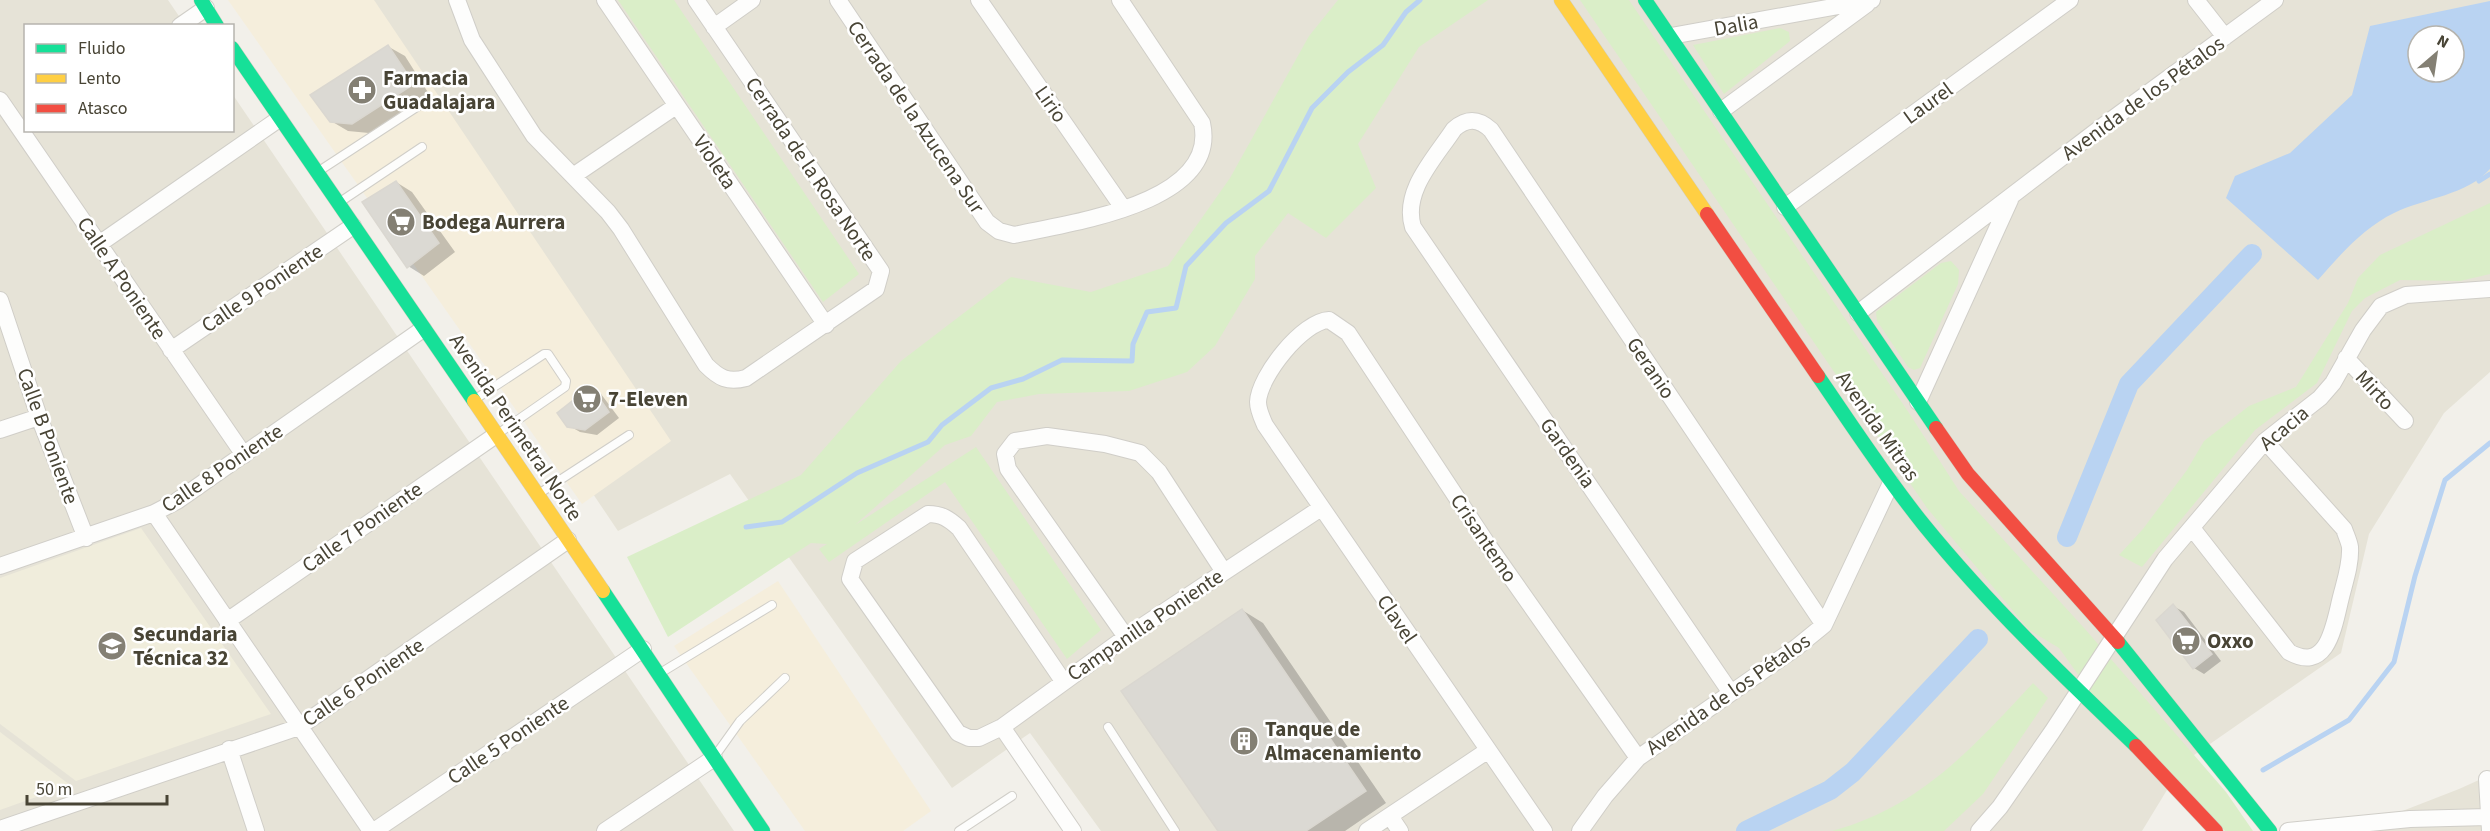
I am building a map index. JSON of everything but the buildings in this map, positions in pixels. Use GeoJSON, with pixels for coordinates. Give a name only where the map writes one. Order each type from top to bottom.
{"type":"FeatureCollection","features":[{"type":"Feature","properties":{"kind":"street","name":"Cerrada de la Rosa Norte"},"geometry":{"type":"LineString","coordinates":[[457,0],[472,40],[534,136],[621,229],[706,365],[726,381],[746,378],[876,289],[880,271],[696,0]]}},
{"type":"Feature","properties":{"kind":"street","name":"Violeta"},"geometry":{"type":"LineString","coordinates":[[605,0],[826,324]]}},
{"type":"Feature","properties":{"kind":"street"},"geometry":{"type":"LineString","coordinates":[[714,27],[752,0]]}},
{"type":"Feature","properties":{"kind":"street","name":"Cerrada de la Azucena Sur"},"geometry":{"type":"LineString","coordinates":[[838,0],[987,222],[999,231],[1014,235],[1123,208]]}},
{"type":"Feature","properties":{"kind":"street","name":"Lirio"},"geometry":{"type":"LineString","coordinates":[[980,0],[1123,208]]}},
{"type":"Feature","properties":{"kind":"street"},"geometry":{"type":"LineString","coordinates":[[1120,0],[1202,123],[1205,139],[1202,150],[1188,172],[1175,186],[1161,195],[1123,208]]}},
{"type":"Feature","properties":{"kind":"street","name":"Avenida Mitras"},"geometry":{"type":"LineString","coordinates":[[1561,0],[1891,483],[1984,595],[2078,691],[2155,764],[2216,831]]}},
{"type":"Feature","properties":{"kind":"street"},"geometry":{"type":"LineString","coordinates":[[1645,0],[1968,474],[2025,541],[2113,636],[2196,734],[2270,831]]}},
{"type":"Feature","properties":{"kind":"street","name":"Dalia"},"geometry":{"type":"LineString","coordinates":[[1671,36],[1873,0]]}},
{"type":"Feature","properties":{"kind":"street","name":"Dalia"},"geometry":{"type":"LineString","coordinates":[[1721,111],[1873,0]]}},
{"type":"Feature","properties":{"kind":"street","name":"Laurel"},"geometry":{"type":"LineString","coordinates":[[1785,207],[2070,0]]}},
{"type":"Feature","properties":{"kind":"street"},"geometry":{"type":"LineString","coordinates":[[2196,0],[2225,37]]}},
{"type":"Feature","properties":{"kind":"street","name":"Avenida de los Pétalos"},"geometry":{"type":"LineString","coordinates":[[1858,313],[2275,0]]}},
{"type":"Feature","properties":{"kind":"street"},"geometry":{"type":"LineString","coordinates":[[182,24],[206,4],[216,24]]}},
{"type":"Feature","properties":{"kind":"street","name":"Avenida Perimetral Norte"},"geometry":{"type":"LineString","coordinates":[[234,51],[643,648],[763,831]]}},
{"type":"Feature","properties":{"kind":"street","name":"Calle A Poniente"},"geometry":{"type":"LineString","coordinates":[[0,100],[24,131]]}},
{"type":"Feature","properties":{"kind":"street"},"geometry":{"type":"LineString","coordinates":[[573,176],[676,106]]}},
{"type":"Feature","properties":{"kind":"street"},"geometry":{"type":"LineString","coordinates":[[99,244],[279,118]]}},
{"type":"Feature","properties":{"kind":"street","name":"Geranio"},"geometry":{"type":"LineString","coordinates":[[1408,212],[1418,185],[1454,129],[1471,120],[1483,122],[1491,130],[1824,625]]}},
{"type":"Feature","properties":{"kind":"street","name":"Calle A Poniente"},"geometry":{"type":"LineString","coordinates":[[25,132],[244,455]]}},
{"type":"Feature","properties":{"kind":"street","name":"Avenida de los Pétalos"},"geometry":{"type":"LineString","coordinates":[[1917,402],[2011,196]]}},
{"type":"Feature","properties":{"kind":"street","name":"Gardenia"},"geometry":{"type":"LineString","coordinates":[[1408,212],[1421,240],[1731,693]]}},
{"type":"Feature","properties":{"kind":"street","name":"Calle 9 Poniente"},"geometry":{"type":"LineString","coordinates":[[171,350],[353,226]]}},
{"type":"Feature","properties":{"kind":"street","name":"Acacia"},"geometry":{"type":"LineString","coordinates":[[1979,831],[2000,807],[2165,559],[2265,441],[2320,398],[2333,383],[2374,313],[2390,300],[2406,295],[2490,289]]}},
{"type":"Feature","properties":{"kind":"street","name":"Calle B Poniente"},"geometry":{"type":"LineString","coordinates":[[0,300],[39,417],[86,538]]}},
{"type":"Feature","properties":{"kind":"street","name":"Crisantemo"},"geometry":{"type":"LineString","coordinates":[[1258,403],[1269,371],[1310,325],[1329,320],[1348,333],[1488,545],[1638,758]]}},
{"type":"Feature","properties":{"kind":"street","name":"Calle 8 Poniente"},"geometry":{"type":"LineString","coordinates":[[0,566],[154,513],[244,455],[423,329]]}},
{"type":"Feature","properties":{"kind":"street","name":"Mirto"},"geometry":{"type":"LineString","coordinates":[[2346,358],[2405,421]]}},
{"type":"Feature","properties":{"kind":"street","name":"Clavel"},"geometry":{"type":"LineString","coordinates":[[1258,403],[1265,425],[1544,831]]}},
{"type":"Feature","properties":{"kind":"street"},"geometry":{"type":"LineString","coordinates":[[0,430],[39,417]]}},
{"type":"Feature","properties":{"kind":"street","name":"Calle 7 Poniente"},"geometry":{"type":"LineString","coordinates":[[227,621],[496,435]]}},
{"type":"Feature","properties":{"kind":"street"},"geometry":{"type":"LineString","coordinates":[[1126,637],[1008,469],[1005,454],[1015,441],[1036,436],[1105,444],[1140,453],[1160,472],[1224,572]]}},
{"type":"Feature","properties":{"kind":"street"},"geometry":{"type":"LineString","coordinates":[[2192,528],[2279,642],[2299,657],[2315,656],[2328,642],[2350,559],[2350,544],[2344,529],[2265,441]]}},
{"type":"Feature","properties":{"kind":"street","name":"Avenida de los Pétalos"},"geometry":{"type":"LineString","coordinates":[[1580,831],[1605,796],[1638,758],[1824,625],[1891,483]]}},
{"type":"Feature","properties":{"kind":"street","name":"Campanilla Poniente"},"geometry":{"type":"LineString","coordinates":[[1064,681],[959,528],[939,514],[928,514],[918,519],[855,561],[850,570],[850,579],[958,733],[969,738],[979,738],[1002,727],[1126,637],[1321,508]]}},
{"type":"Feature","properties":{"kind":"street"},"geometry":{"type":"LineString","coordinates":[[154,513],[298,727],[372,831]]}},
{"type":"Feature","properties":{"kind":"street","name":"Calle 6 Poniente"},"geometry":{"type":"LineString","coordinates":[[0,829],[298,727],[568,540]]}},
{"type":"Feature","properties":{"kind":"street","name":"Calle 5 Poniente"},"geometry":{"type":"LineString","coordinates":[[372,831],[643,648]]}},
{"type":"Feature","properties":{"kind":"street"},"geometry":{"type":"LineString","coordinates":[[1002,727],[1073,831]]}},
{"type":"Feature","properties":{"kind":"street"},"geometry":{"type":"LineString","coordinates":[[229,749],[256,831]]}},
{"type":"Feature","properties":{"kind":"street"},"geometry":{"type":"LineString","coordinates":[[1367,831],[1487,751]]}},
{"type":"Feature","properties":{"kind":"street"},"geometry":{"type":"LineString","coordinates":[[605,831],[714,758]]}},
{"type":"Feature","properties":{"kind":"street"},"geometry":{"type":"LineString","coordinates":[[2288,831],[2410,819],[2489,824],[2487,779]]}},
{"type":"Feature","properties":{"kind":"street"},"geometry":{"type":"LineString","coordinates":[[1390,816],[1400,831]]}},
{"type":"Feature","properties":{"kind":"lane"},"geometry":{"type":"LineString","coordinates":[[316,172],[423,103]]}},
{"type":"Feature","properties":{"kind":"lane"},"geometry":{"type":"LineString","coordinates":[[337,204],[422,147]]}},
{"type":"Feature","properties":{"kind":"lane"},"geometry":{"type":"LineString","coordinates":[[473,401],[544,354],[548,354],[566,381],[565,387],[496,435]]}},
{"type":"Feature","properties":{"kind":"lane"},"geometry":{"type":"LineString","coordinates":[[537,495],[630,435]]}},
{"type":"Feature","properties":{"kind":"lane"},"geometry":{"type":"LineString","coordinates":[[658,673],[772,605]]}},
{"type":"Feature","properties":{"kind":"lane"},"geometry":{"type":"LineString","coordinates":[[714,758],[740,721],[785,678]]}},
{"type":"Feature","properties":{"kind":"lane"},"geometry":{"type":"LineString","coordinates":[[1108,727],[1175,831]]}},
{"type":"Feature","properties":{"kind":"lane"},"geometry":{"type":"LineString","coordinates":[[959,831],[1012,796]]}},
{"type":"Feature","properties":{"kind":"shaded area"},"geometry":{"type":"Polygon","coordinates":[[[0,0],[168,0],[184,24],[24,24],[24,132],[234,132],[234,96],[734,831],[0,831],[0,0]]]}},
{"type":"Feature","properties":{"kind":"shaded area"},"geometry":{"type":"Polygon","coordinates":[[[228,0],[374,0],[671,441],[582,504],[228,0]]]}},
{"type":"Feature","properties":{"kind":"shaded area"},"geometry":{"type":"Polygon","coordinates":[[[260,0],[2490,0],[2490,372],[2444,413],[2369,534],[2341,653],[2184,762],[2142,831],[1101,831],[1030,733],[952,788],[730,474],[618,531],[260,0]]]}},
{"type":"Feature","properties":{"kind":"shaded area","name":"Secundaria Técnica 32"},"geometry":{"type":"Polygon","coordinates":[[[141,528],[271,714],[76,781],[0,724],[0,578],[141,528]]]}},
{"type":"Feature","properties":{"kind":"shaded area"},"geometry":{"type":"Polygon","coordinates":[[[778,581],[931,811],[903,831],[805,831],[674,646],[778,581]]]}},
{"type":"Feature","properties":{"kind":"shaded area"},"geometry":{"type":"Polygon","coordinates":[[[0,732],[70,785],[0,810],[0,732]]]}},
{"type":"Feature","properties":{"kind":"shaded area"},"geometry":{"type":"Polygon","coordinates":[[[2490,775],[2490,831],[2351,831],[2459,789],[2490,775]]]}},
{"type":"Feature","properties":{"kind":"green space"},"geometry":{"type":"Polygon","coordinates":[[[618,0],[674,0],[859,274],[823,302],[618,0]]]}},
{"type":"Feature","properties":{"kind":"green space"},"geometry":{"type":"Polygon","coordinates":[[[1338,0],[1488,0],[1419,47],[1358,144],[1376,188],[1326,238],[1288,213],[1255,256],[1255,279],[1215,346],[1187,372],[1129,391],[1039,394],[997,402],[971,436],[945,445],[855,525],[976,447],[1101,630],[1067,659],[945,482],[829,562],[819,549],[827,544],[811,543],[668,637],[627,557],[801,475],[901,361],[1011,277],[1091,292],[1168,266],[1230,178],[1309,36],[1338,0]]]}},
{"type":"Feature","properties":{"kind":"green space"},"geometry":{"type":"Polygon","coordinates":[[[1580,0],[1629,0],[1909,413],[1959,491],[2085,629],[2226,792],[2253,831],[2225,831],[2095,698],[2059,648],[2029,630],[1927,508],[1580,0]]]}},
{"type":"Feature","properties":{"kind":"green space"},"geometry":{"type":"Polygon","coordinates":[[[1780,28],[1789,32],[1790,41],[1724,94],[1693,45],[1780,28]]]}},
{"type":"Feature","properties":{"kind":"green space"},"geometry":{"type":"Polygon","coordinates":[[[2490,203],[2490,274],[2460,281],[2400,280],[2365,298],[2352,311],[2317,383],[2255,430],[2142,567],[2119,555],[2143,529],[2187,470],[2204,441],[2249,406],[2296,387],[2348,303],[2358,278],[2380,255],[2490,203]]]}},
{"type":"Feature","properties":{"kind":"green space"},"geometry":{"type":"Polygon","coordinates":[[[1951,261],[1959,270],[1958,284],[1920,368],[1914,370],[1908,367],[1877,321],[1876,312],[1941,263],[1951,261]]]}},
{"type":"Feature","properties":{"kind":"green space"},"geometry":{"type":"Polygon","coordinates":[[[2033,683],[2048,698],[1983,794],[1944,831],[1832,831],[1893,807],[1919,790],[1967,752],[2033,683]]]}},
{"type":"Feature","properties":{"kind":"water"},"geometry":{"type":"Polygon","coordinates":[[[2490,1],[2490,169],[2470,185],[2394,213],[2372,226],[2318,280],[2226,198],[2235,176],[2290,153],[2352,95],[2370,26],[2490,1]]]}},
{"type":"Feature","properties":{"kind":"waterway"},"geometry":{"type":"LineString","coordinates":[[746,527],[782,522],[857,473],[928,442],[942,425],[991,388],[1023,379],[1062,360],[1132,361],[1133,344],[1147,312],[1176,308],[1186,266],[1226,223],[1269,191],[1312,108],[1348,72],[1383,45],[1406,12],[1420,0]]}},
{"type":"Feature","properties":{"kind":"waterway"},"geometry":{"type":"LineString","coordinates":[[2479,181],[2490,174]]}},
{"type":"Feature","properties":{"kind":"waterway"},"geometry":{"type":"LineString","coordinates":[[2067,537],[2129,384],[2252,254]]}},
{"type":"Feature","properties":{"kind":"waterway"},"geometry":{"type":"LineString","coordinates":[[2263,770],[2349,720],[2394,662],[2415,576],[2445,480],[2490,443]]}},
{"type":"Feature","properties":{"kind":"waterway"},"geometry":{"type":"LineString","coordinates":[[1746,831],[1830,790],[1853,772],[1978,639]]}},
{"type":"Feature","properties":{"kind":"traffic: fast"},"geometry":{"type":"LineString","coordinates":[[201,0],[216,24]]}},
{"type":"Feature","properties":{"kind":"traffic: fast"},"geometry":{"type":"LineString","coordinates":[[1645,0],[1936,428]]}},
{"type":"Feature","properties":{"kind":"traffic: fast"},"geometry":{"type":"LineString","coordinates":[[234,51],[474,401]]}},
{"type":"Feature","properties":{"kind":"traffic: fast"},"geometry":{"type":"LineString","coordinates":[[1818,376],[1896,489],[1949,555],[2027,639],[2136,746]]}},
{"type":"Feature","properties":{"kind":"traffic: fast"},"geometry":{"type":"LineString","coordinates":[[603,591],[763,831]]}},
{"type":"Feature","properties":{"kind":"traffic: fast"},"geometry":{"type":"LineString","coordinates":[[2118,642],[2270,831]]}},
{"type":"Feature","properties":{"kind":"traffic: slow"},"geometry":{"type":"LineString","coordinates":[[1561,0],[1707,214]]}},
{"type":"Feature","properties":{"kind":"traffic: slow"},"geometry":{"type":"LineString","coordinates":[[474,401],[603,591]]}},
{"type":"Feature","properties":{"kind":"traffic: jam"},"geometry":{"type":"LineString","coordinates":[[1707,214],[1818,376]]}},
{"type":"Feature","properties":{"kind":"traffic: jam"},"geometry":{"type":"LineString","coordinates":[[1936,428],[1968,474],[2118,642]]}},
{"type":"Feature","properties":{"kind":"traffic: jam"},"geometry":{"type":"LineString","coordinates":[[2136,746],[2216,831]]}},
{"type":"Feature","properties":{"kind":"place","name":"Farmacia Guadalajara"},"geometry":{"type":"Point","coordinates":[362,90]}},
{"type":"Feature","properties":{"kind":"place","name":"Bodega Aurrera"},"geometry":{"type":"Point","coordinates":[401,222]}},
{"type":"Feature","properties":{"kind":"place","name":"7-Eleven"},"geometry":{"type":"Point","coordinates":[587,399]}},
{"type":"Feature","properties":{"kind":"place","name":"Oxxo"},"geometry":{"type":"Point","coordinates":[2186,641]}},
{"type":"Feature","properties":{"kind":"place","name":"Secundaria Técnica 32"},"geometry":{"type":"Point","coordinates":[112,646]}},
{"type":"Feature","properties":{"kind":"place","name":"Tanque de Almacenamiento"},"geometry":{"type":"Point","coordinates":[1244,741]}}]}
